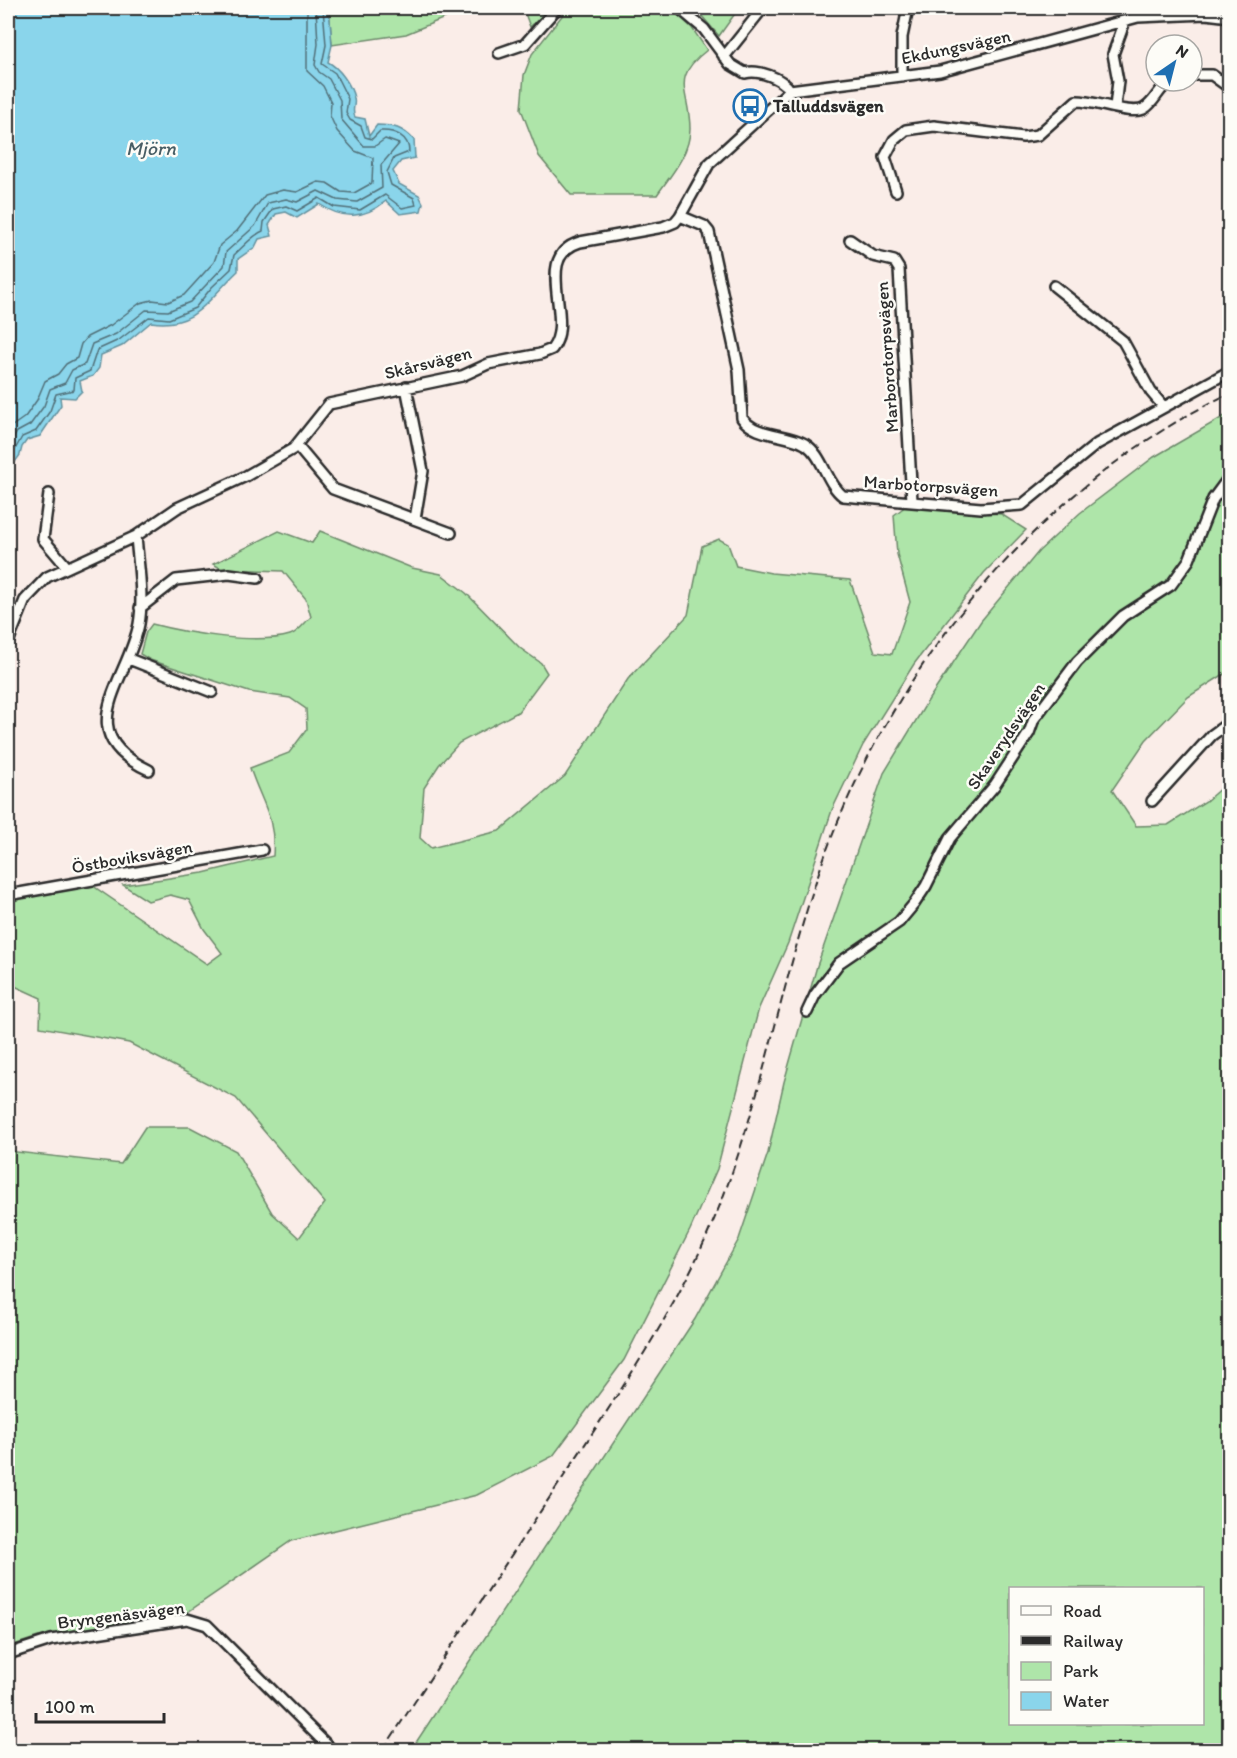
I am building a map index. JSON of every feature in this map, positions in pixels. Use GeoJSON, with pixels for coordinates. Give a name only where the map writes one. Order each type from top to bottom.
{"type":"FeatureCollection","features":[{"type":"Feature","properties":{"kind":"street"},"geometry":{"type":"LineString","coordinates":[[499,53],[525,44],[557,8]]}},
{"type":"Feature","properties":{"kind":"street"},"geometry":{"type":"LineString","coordinates":[[679,8],[704,29],[724,57],[744,73],[750,71],[773,77],[790,90],[709,164],[680,216]]}},
{"type":"Feature","properties":{"kind":"street"},"geometry":{"type":"LineString","coordinates":[[724,57],[763,8]]}},
{"type":"Feature","properties":{"kind":"street"},"geometry":{"type":"LineString","coordinates":[[902,76],[902,37],[908,8]]}},
{"type":"Feature","properties":{"kind":"street","name":"Ekdungsvägen"},"geometry":{"type":"LineString","coordinates":[[790,90],[940,71],[1125,21],[1138,12],[1230,17]]}},
{"type":"Feature","properties":{"kind":"street"},"geometry":{"type":"LineString","coordinates":[[1115,107],[1118,81],[1113,54],[1125,21]]}},
{"type":"Feature","properties":{"kind":"street"},"geometry":{"type":"LineString","coordinates":[[1204,75],[1212,75],[1230,88]]}},
{"type":"Feature","properties":{"kind":"street"},"geometry":{"type":"LineString","coordinates":[[896,191],[885,157],[894,140],[906,130],[934,126],[1023,137],[1038,135],[1076,100],[1134,112],[1150,105],[1159,93]]}},
{"type":"Feature","properties":{"kind":"street","name":"Skårsvägen"},"geometry":{"type":"LineString","coordinates":[[8,642],[21,608],[32,590],[47,576],[136,536],[177,508],[246,476],[297,446],[329,404],[462,376],[488,364],[547,352],[555,344],[559,333],[556,270],[560,254],[568,246],[580,242],[663,227],[675,222],[680,216]]}},
{"type":"Feature","properties":{"kind":"street","name":"Marbotorpsvägen"},"geometry":{"type":"LineString","coordinates":[[680,216],[704,225],[709,232],[739,370],[741,411],[746,424],[805,444],[813,453],[831,484],[843,496],[981,508],[1022,505],[1097,444],[1230,371]]}},
{"type":"Feature","properties":{"kind":"street","name":"Marborotorpsvägen"},"geometry":{"type":"LineString","coordinates":[[850,240],[873,256],[894,261],[898,269],[912,501]]}},
{"type":"Feature","properties":{"kind":"street"},"geometry":{"type":"LineString","coordinates":[[1054,286],[1123,341],[1151,392],[1163,406]]}},
{"type":"Feature","properties":{"kind":"street"},"geometry":{"type":"LineString","coordinates":[[406,387],[423,471],[415,519]]}},
{"type":"Feature","properties":{"kind":"street"},"geometry":{"type":"LineString","coordinates":[[297,446],[333,489],[451,532]]}},
{"type":"Feature","properties":{"kind":"street","name":"Skaverydsvägen"},"geometry":{"type":"LineString","coordinates":[[807,1012],[815,995],[839,963],[899,922],[914,904],[926,886],[950,838],[995,785],[1029,733],[1034,719],[1077,662],[1123,616],[1165,590],[1177,578],[1197,541],[1213,499],[1230,476]]}},
{"type":"Feature","properties":{"kind":"street"},"geometry":{"type":"LineString","coordinates":[[49,494],[43,538],[67,567]]}},
{"type":"Feature","properties":{"kind":"street"},"geometry":{"type":"LineString","coordinates":[[136,536],[140,608],[134,643],[113,690],[107,722],[111,739],[127,760],[149,770]]}},
{"type":"Feature","properties":{"kind":"street"},"geometry":{"type":"LineString","coordinates":[[140,608],[176,580],[229,574],[258,578]]}},
{"type":"Feature","properties":{"kind":"street"},"geometry":{"type":"LineString","coordinates":[[129,658],[212,692]]}},
{"type":"Feature","properties":{"kind":"street"},"geometry":{"type":"LineString","coordinates":[[1152,801],[1206,741],[1230,722]]}},
{"type":"Feature","properties":{"kind":"street","name":"Östboviksvägen"},"geometry":{"type":"LineString","coordinates":[[8,895],[262,850]]}},
{"type":"Feature","properties":{"kind":"street","name":"Bryngenäsvägen"},"geometry":{"type":"LineString","coordinates":[[8,1654],[51,1640],[187,1619],[207,1625],[332,1750]]}},
{"type":"Feature","properties":{"kind":"green space"},"geometry":{"type":"Polygon","coordinates":[[[329,8],[469,8],[406,34],[332,45],[329,8]]]}},
{"type":"Feature","properties":{"kind":"green space"},"geometry":{"type":"Polygon","coordinates":[[[523,8],[550,8],[530,27],[523,8]]]}},
{"type":"Feature","properties":{"kind":"green space"},"geometry":{"type":"Polygon","coordinates":[[[568,8],[670,8],[692,28],[707,50],[695,60],[685,78],[690,129],[687,147],[657,195],[571,195],[539,156],[521,109],[524,75],[532,54],[568,8]]]}},
{"type":"Feature","properties":{"kind":"green space"},"geometry":{"type":"Polygon","coordinates":[[[695,8],[739,8],[719,36],[695,8]]]}},
{"type":"Feature","properties":{"kind":"green space"},"geometry":{"type":"Polygon","coordinates":[[[1228,414],[1229,671],[1188,697],[1146,740],[1112,790],[1136,826],[1168,825],[1206,801],[1229,781],[1229,1750],[411,1750],[695,1319],[739,1239],[768,1153],[784,1082],[817,966],[884,773],[929,699],[981,621],[1039,551],[1080,513],[1154,457],[1228,414]]]}},
{"type":"Feature","properties":{"kind":"green space"},"geometry":{"type":"Polygon","coordinates":[[[906,506],[1001,514],[1026,530],[984,573],[914,664],[863,745],[832,810],[788,943],[759,1008],[717,1169],[690,1230],[624,1360],[553,1456],[477,1495],[291,1541],[179,1618],[38,1637],[8,1647],[8,1151],[121,1164],[145,1127],[190,1127],[236,1151],[272,1213],[299,1238],[325,1203],[236,1098],[129,1043],[40,1027],[41,998],[8,983],[8,900],[93,886],[207,964],[222,953],[204,929],[189,900],[170,895],[148,901],[123,885],[203,873],[273,856],[270,820],[250,768],[289,753],[307,729],[306,709],[290,698],[249,692],[150,660],[140,654],[146,632],[152,624],[202,634],[259,639],[276,638],[296,632],[311,617],[306,599],[283,571],[222,569],[213,564],[279,531],[312,543],[320,531],[412,568],[441,574],[466,593],[520,648],[541,663],[547,673],[518,712],[459,743],[439,765],[424,788],[420,838],[431,848],[499,831],[565,776],[628,679],[688,615],[702,546],[719,539],[728,544],[736,566],[771,573],[850,580],[875,652],[892,654],[910,602],[897,554],[894,515],[906,506]]]}},
{"type":"Feature","properties":{"kind":"water","name":"Mjörn"},"geometry":{"type":"Polygon","coordinates":[[[8,8],[329,8],[332,45],[328,62],[347,82],[354,98],[355,117],[365,119],[369,136],[377,125],[383,125],[402,130],[414,140],[415,158],[401,161],[393,171],[399,184],[419,195],[423,203],[421,211],[400,214],[386,201],[370,211],[353,215],[336,213],[319,204],[297,218],[286,212],[276,214],[269,225],[272,236],[259,239],[255,247],[238,259],[238,271],[200,310],[179,321],[151,322],[122,346],[101,355],[99,368],[93,376],[80,381],[82,391],[75,398],[60,397],[61,405],[40,436],[27,440],[8,472],[8,8]]]}},
{"type":"Feature","properties":{"kind":"railway"},"geometry":{"type":"LineString","coordinates":[[383,1750],[636,1366],[686,1280],[720,1206],[737,1159],[803,922],[818,875],[847,800],[884,728],[927,659],[977,594],[1032,534],[1093,480],[1159,432],[1230,393]]}},
{"type":"Feature","properties":{"kind":"place","name":"Talluddsvägen"},"geometry":{"type":"Point","coordinates":[750,106]}}]}
